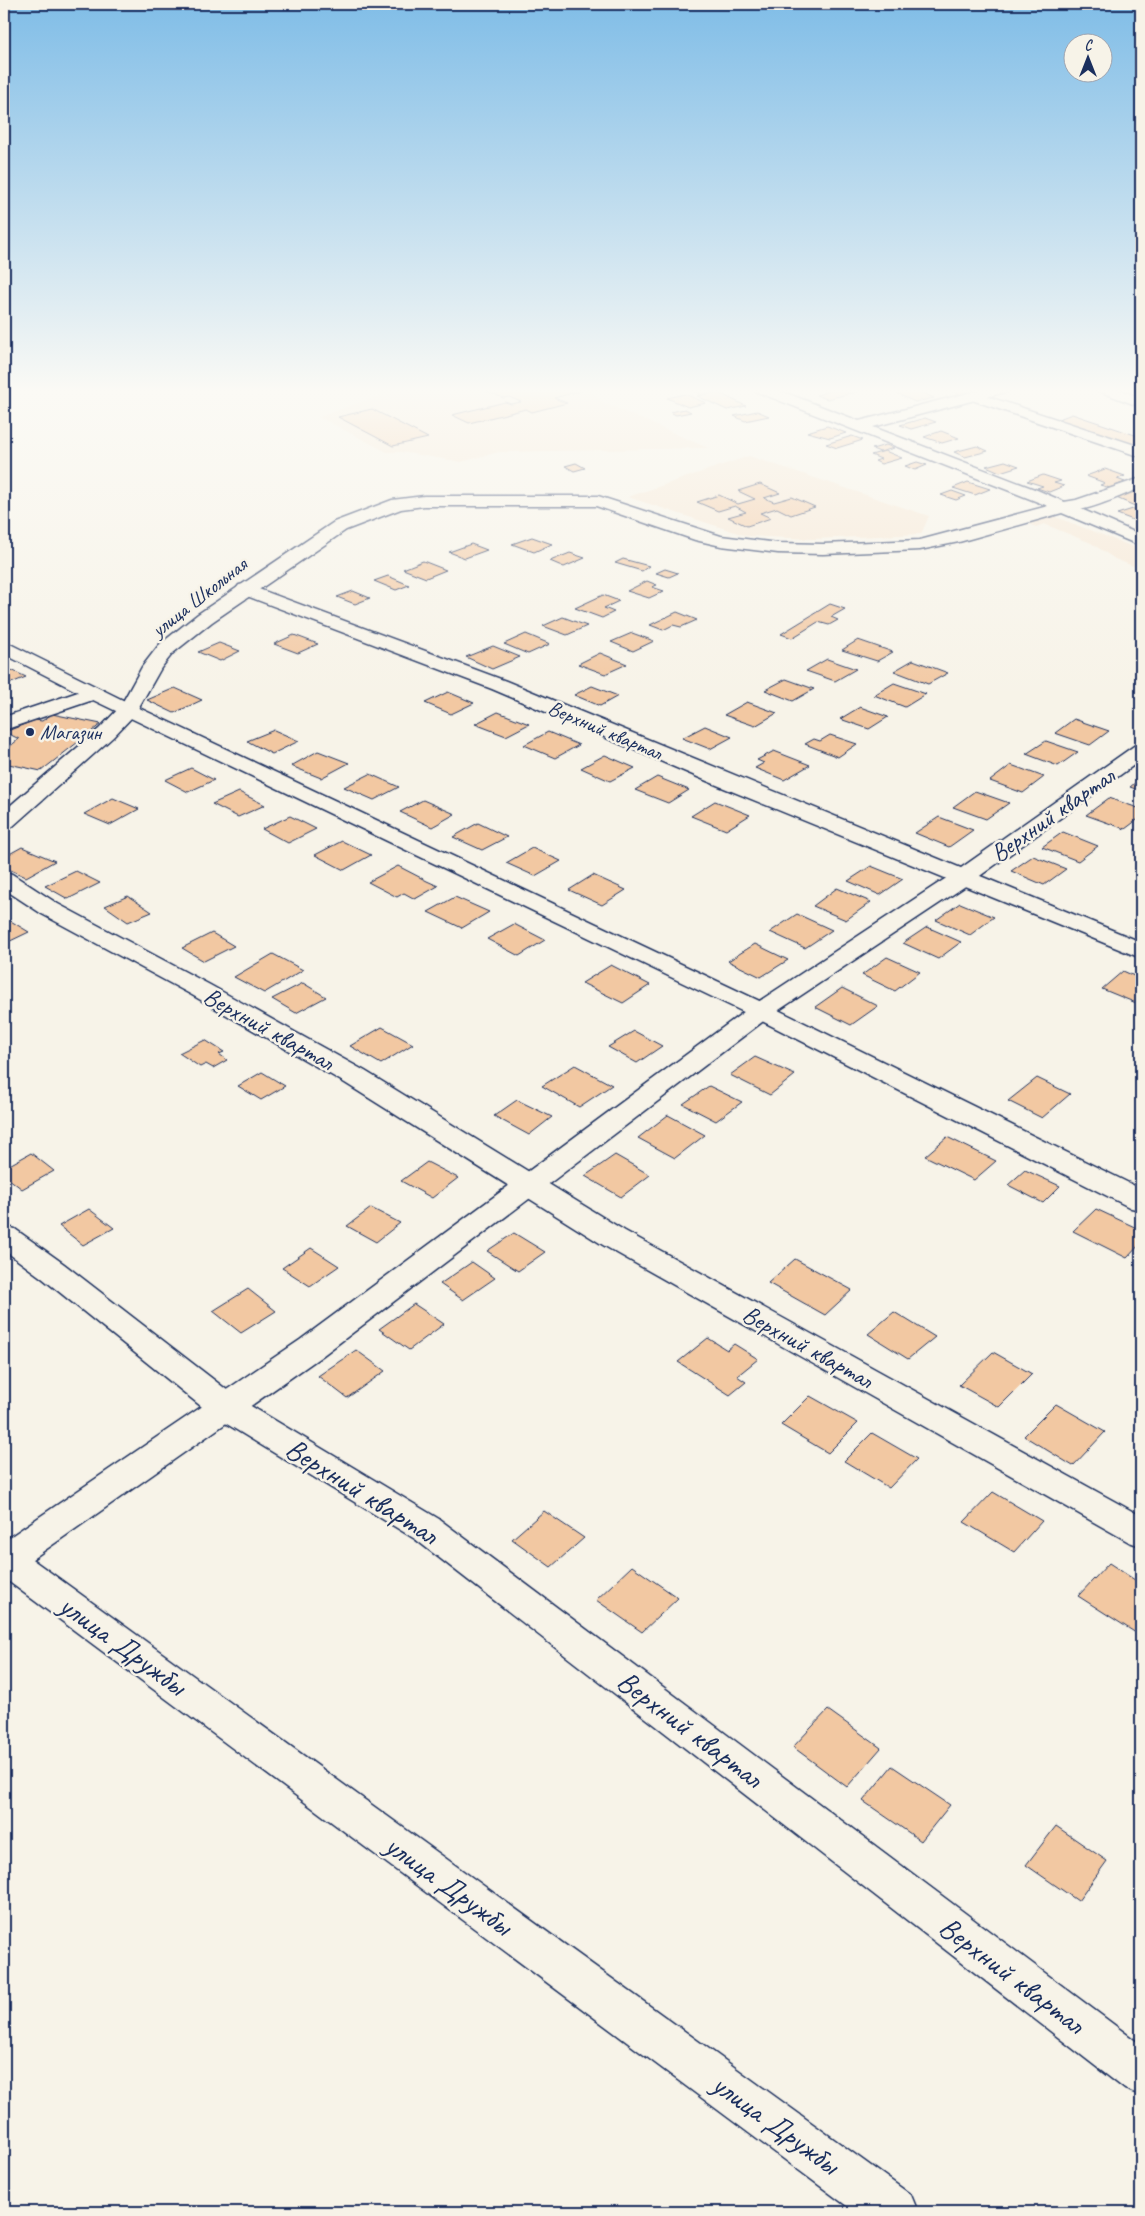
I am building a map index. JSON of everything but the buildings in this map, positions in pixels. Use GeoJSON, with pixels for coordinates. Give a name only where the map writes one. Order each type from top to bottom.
{"type":"FeatureCollection","features":[{"type":"Feature","properties":{"kind":"street"},"geometry":{"type":"LineString","coordinates":[[1028,491],[1071,508],[1141,541]]}},
{"type":"Feature","properties":{"kind":"street"},"geometry":{"type":"LineString","coordinates":[[1071,508],[1117,491]]}},
{"type":"Feature","properties":{"kind":"street","name":"улица Школьная"},"geometry":{"type":"LineString","coordinates":[[4,822],[106,733],[128,710],[152,667],[166,649],[245,589],[340,526],[398,504],[424,501],[598,501],[721,541],[778,548],[823,549],[920,545],[1071,508]]}},
{"type":"Feature","properties":{"kind":"street"},"geometry":{"type":"LineString","coordinates":[[1071,508],[1112,510]]}},
{"type":"Feature","properties":{"kind":"street","name":"Верхний квартал"},"geometry":{"type":"LineString","coordinates":[[245,589],[499,686],[1141,951]]}},
{"type":"Feature","properties":{"kind":"street"},"geometry":{"type":"LineString","coordinates":[[4,648],[128,710],[761,1011],[1141,1201]]}},
{"type":"Feature","properties":{"kind":"street"},"geometry":{"type":"LineString","coordinates":[[4,724],[95,693]]}},
{"type":"Feature","properties":{"kind":"street","name":"Верхний квартал"},"geometry":{"type":"LineString","coordinates":[[5,1559],[224,1406],[311,1348],[761,1011],[962,878],[1141,750]]}},
{"type":"Feature","properties":{"kind":"street","name":"Верхний квартал"},"geometry":{"type":"LineString","coordinates":[[4,879],[50,909],[202,990],[354,1077],[530,1184],[614,1238],[1141,1532]]}},
{"type":"Feature","properties":{"kind":"street","name":"Верхний квартал"},"geometry":{"type":"LineString","coordinates":[[4,1236],[53,1271],[224,1406],[427,1529],[1141,2072]]}},
{"type":"Feature","properties":{"kind":"street","name":"улица Дружбы"},"geometry":{"type":"LineString","coordinates":[[5,1559],[894,2212]]}},
{"type":"Feature","properties":{"kind":"shaded area"},"geometry":{"type":"Polygon","coordinates":[[[644,491],[855,491],[929,516],[921,534],[814,539],[747,536],[628,497],[644,491]]]}},
{"type":"Feature","properties":{"kind":"shaded area"},"geometry":{"type":"Polygon","coordinates":[[[1048,514],[1141,550],[1141,569],[1115,559],[1091,543],[1044,524],[1036,527],[1024,522],[1048,514]]]}},
{"type":"Feature","properties":{"kind":"place","name":"Магазин"},"geometry":{"type":"Point","coordinates":[30,732]}}]}
